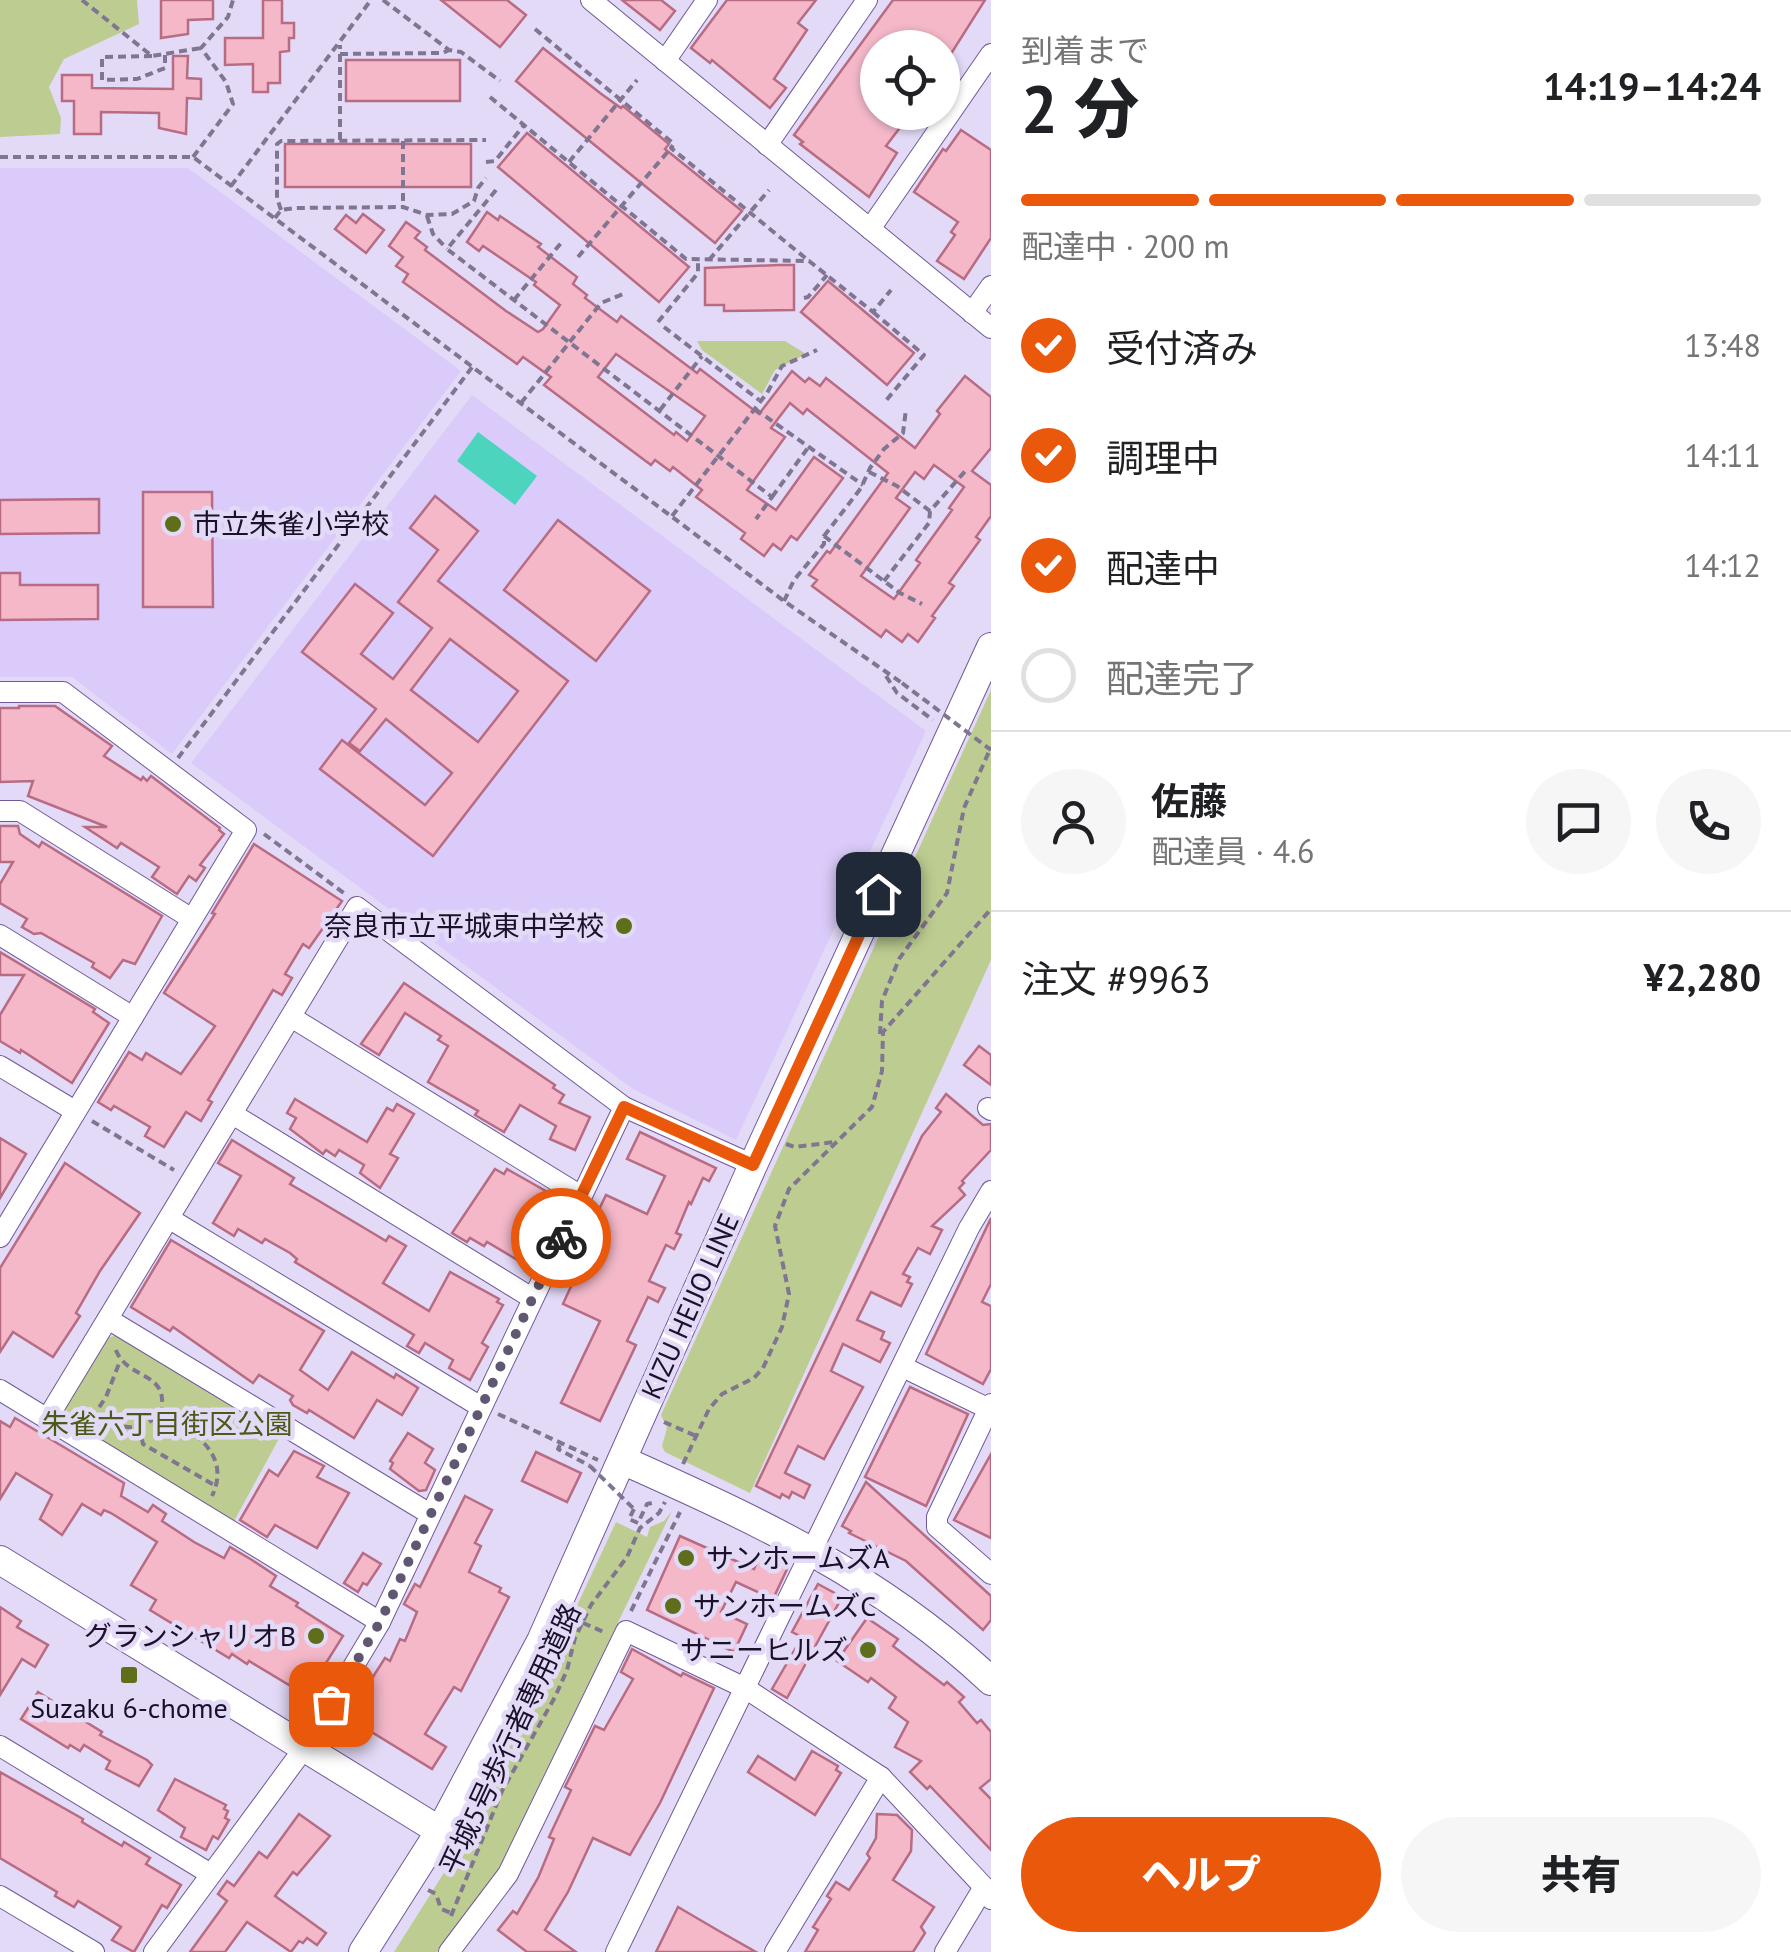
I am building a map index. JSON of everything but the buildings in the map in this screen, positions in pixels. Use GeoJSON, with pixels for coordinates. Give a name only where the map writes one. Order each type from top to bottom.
{"type":"FeatureCollection","features":[{"type":"Feature","properties":{"kind":"main road","name":"KIZU HEIJO LINE"},"geometry":{"type":"LineString","coordinates":[[363,1952],[440,1831],[541,1641],[610,1460],[753,1165],[991,647]]}},
{"type":"Feature","properties":{"kind":"main road"},"geometry":{"type":"LineString","coordinates":[[610,1460],[813,1550],[914,1616],[991,1681]]}},
{"type":"Feature","properties":{"kind":"main road"},"geometry":{"type":"LineString","coordinates":[[0,1560],[440,1831]]}},
{"type":"Feature","properties":{"kind":"street"},"geometry":{"type":"LineString","coordinates":[[592,0],[991,328]]}},
{"type":"Feature","properties":{"kind":"street"},"geometry":{"type":"LineString","coordinates":[[665,61],[707,0]]}},
{"type":"Feature","properties":{"kind":"street"},"geometry":{"type":"LineString","coordinates":[[767,145],[866,0]]}},
{"type":"Feature","properties":{"kind":"street"},"geometry":{"type":"LineString","coordinates":[[870,229],[991,54]]}},
{"type":"Feature","properties":{"kind":"street"},"geometry":{"type":"LineString","coordinates":[[972,313],[991,286]]}},
{"type":"Feature","properties":{"kind":"street"},"geometry":{"type":"LineString","coordinates":[[0,692],[64,692],[246,830],[75,1111],[7,1210],[0,1238]]}},
{"type":"Feature","properties":{"kind":"street"},"geometry":{"type":"LineString","coordinates":[[0,812],[20,812],[192,918]]}},
{"type":"Feature","properties":{"kind":"street"},"geometry":{"type":"LineString","coordinates":[[55,1424],[107,1320],[357,908],[624,1107],[753,1165]]}},
{"type":"Feature","properties":{"kind":"street"},"geometry":{"type":"LineString","coordinates":[[0,935],[133,1017]]}},
{"type":"Feature","properties":{"kind":"street"},"geometry":{"type":"LineString","coordinates":[[291,1017],[581,1196]]}},
{"type":"Feature","properties":{"kind":"street"},"geometry":{"type":"LineString","coordinates":[[0,1066],[75,1111]]}},
{"type":"Feature","properties":{"kind":"street"},"geometry":{"type":"LineString","coordinates":[[154,1952],[305,1746],[380,1622],[624,1107]]}},
{"type":"Feature","properties":{"kind":"street"},"geometry":{"type":"LineString","coordinates":[[234,1114],[532,1298]]}},
{"type":"Feature","properties":{"kind":"street"},"geometry":{"type":"LineString","coordinates":[[616,1952],[991,1190]]}},
{"type":"Feature","properties":{"kind":"street"},"geometry":{"type":"LineString","coordinates":[[170,1218],[481,1407]]}},
{"type":"Feature","properties":{"kind":"street"},"geometry":{"type":"LineString","coordinates":[[107,1320],[430,1514]]}},
{"type":"Feature","properties":{"kind":"street"},"geometry":{"type":"LineString","coordinates":[[904,1367],[990,1406],[937,1516],[937,1528],[991,1574]]}},
{"type":"Feature","properties":{"kind":"street"},"geometry":{"type":"LineString","coordinates":[[0,1390],[380,1622]]}},
{"type":"Feature","properties":{"kind":"street"},"geometry":{"type":"LineString","coordinates":[[448,1952],[508,1874],[626,1631],[745,1688],[881,1778],[988,1893],[945,1952]]}},
{"type":"Feature","properties":{"kind":"street"},"geometry":{"type":"LineString","coordinates":[[0,1746],[209,1873]]}},
{"type":"Feature","properties":{"kind":"street"},"geometry":{"type":"LineString","coordinates":[[775,1952],[881,1778]]}},
{"type":"Feature","properties":{"kind":"street"},"geometry":{"type":"LineString","coordinates":[[0,1896],[94,1952]]}},
{"type":"Feature","properties":{"kind":"path"},"geometry":{"type":"LineString","coordinates":[[82,0],[152,56]]}},
{"type":"Feature","properties":{"kind":"path"},"geometry":{"type":"LineString","coordinates":[[165,54],[165,68],[137,80],[102,80],[102,57],[152,56],[201,48],[228,17],[233,0]]}},
{"type":"Feature","properties":{"kind":"path"},"geometry":{"type":"LineString","coordinates":[[231,186],[372,0]]}},
{"type":"Feature","properties":{"kind":"path"},"geometry":{"type":"LineString","coordinates":[[384,0],[449,50],[460,52],[500,82]]}},
{"type":"Feature","properties":{"kind":"path"},"geometry":{"type":"LineString","coordinates":[[536,29],[674,144],[578,257]]}},
{"type":"Feature","properties":{"kind":"path"},"geometry":{"type":"LineString","coordinates":[[340,42],[340,140]]}},
{"type":"Feature","properties":{"kind":"path"},"geometry":{"type":"LineString","coordinates":[[193,158],[233,104],[226,82],[201,48]]}},
{"type":"Feature","properties":{"kind":"path"},"geometry":{"type":"LineString","coordinates":[[340,54],[449,50]]}},
{"type":"Feature","properties":{"kind":"path"},"geometry":{"type":"LineString","coordinates":[[569,162],[637,80]]}},
{"type":"Feature","properties":{"kind":"path"},"geometry":{"type":"LineString","coordinates":[[490,97],[686,259],[809,261]]}},
{"type":"Feature","properties":{"kind":"path"},"geometry":{"type":"LineString","coordinates":[[486,162],[495,161],[524,125]]}},
{"type":"Feature","properties":{"kind":"path"},"geometry":{"type":"LineString","coordinates":[[281,210],[277,198],[281,140],[486,140]]}},
{"type":"Feature","properties":{"kind":"path"},"geometry":{"type":"LineString","coordinates":[[402,140],[402,207]]}},
{"type":"Feature","properties":{"kind":"path"},"geometry":{"type":"LineString","coordinates":[[672,148],[924,355],[884,403]]}},
{"type":"Feature","properties":{"kind":"path"},"geometry":{"type":"LineString","coordinates":[[0,157],[193,158],[784,600],[991,748],[964,808],[947,894],[910,942],[882,1001],[882,1071],[877,1095],[854,1127],[789,1189],[777,1215],[776,1238],[789,1283],[789,1304],[764,1368],[715,1401],[681,1468]]}},
{"type":"Feature","properties":{"kind":"path"},"geometry":{"type":"LineString","coordinates":[[281,210],[402,207],[427,215],[452,214],[474,201],[486,178]]}},
{"type":"Feature","properties":{"kind":"path"},"geometry":{"type":"LineString","coordinates":[[448,249],[496,190]]}},
{"type":"Feature","properties":{"kind":"path"},"geometry":{"type":"LineString","coordinates":[[709,260],[770,190]]}},
{"type":"Feature","properties":{"kind":"path"},"geometry":{"type":"LineString","coordinates":[[474,201],[480,211]]}},
{"type":"Feature","properties":{"kind":"path"},"geometry":{"type":"LineString","coordinates":[[275,218],[281,210]]}},
{"type":"Feature","properties":{"kind":"path"},"geometry":{"type":"LineString","coordinates":[[427,215],[433,234],[448,249],[772,497]]}},
{"type":"Feature","properties":{"kind":"path"},"geometry":{"type":"LineString","coordinates":[[514,300],[561,243]]}},
{"type":"Feature","properties":{"kind":"path"},"geometry":{"type":"LineString","coordinates":[[658,322],[698,273],[698,259]]}},
{"type":"Feature","properties":{"kind":"path"},"geometry":{"type":"LineString","coordinates":[[804,298],[828,275]]}},
{"type":"Feature","properties":{"kind":"path"},"geometry":{"type":"LineString","coordinates":[[874,312],[891,290]]}},
{"type":"Feature","properties":{"kind":"path"},"geometry":{"type":"LineString","coordinates":[[522,403],[601,303],[623,294]]}},
{"type":"Feature","properties":{"kind":"path"},"geometry":{"type":"LineString","coordinates":[[664,327],[761,401]]}},
{"type":"Feature","properties":{"kind":"path"},"geometry":{"type":"LineString","coordinates":[[672,516],[761,401],[782,366],[817,350]]}},
{"type":"Feature","properties":{"kind":"path"},"geometry":{"type":"LineString","coordinates":[[660,410],[702,356]]}},
{"type":"Feature","properties":{"kind":"path"},"geometry":{"type":"LineString","coordinates":[[169,771],[473,366]]}},
{"type":"Feature","properties":{"kind":"path"},"geometry":{"type":"LineString","coordinates":[[755,409],[863,485]]}},
{"type":"Feature","properties":{"kind":"path"},"geometry":{"type":"LineString","coordinates":[[784,600],[884,449],[904,432],[906,409]]}},
{"type":"Feature","properties":{"kind":"path"},"geometry":{"type":"LineString","coordinates":[[756,519],[810,445]]}},
{"type":"Feature","properties":{"kind":"path"},"geometry":{"type":"LineString","coordinates":[[884,582],[928,522],[930,511],[968,469]]}},
{"type":"Feature","properties":{"kind":"path"},"geometry":{"type":"LineString","coordinates":[[869,472],[897,486],[930,511]]}},
{"type":"Feature","properties":{"kind":"path"},"geometry":{"type":"LineString","coordinates":[[824,536],[884,582],[922,604]]}},
{"type":"Feature","properties":{"kind":"path"},"geometry":{"type":"LineString","coordinates":[[883,672],[896,694],[936,722]]}},
{"type":"Feature","properties":{"kind":"path"},"geometry":{"type":"LineString","coordinates":[[246,830],[260,831],[351,899],[357,908]]}},
{"type":"Feature","properties":{"kind":"path"},"geometry":{"type":"LineString","coordinates":[[881,1040],[991,909]]}},
{"type":"Feature","properties":{"kind":"path"},"geometry":{"type":"LineString","coordinates":[[75,1111],[191,1181]]}},
{"type":"Feature","properties":{"kind":"path"},"geometry":{"type":"LineString","coordinates":[[782,1142],[795,1147],[837,1142]]}},
{"type":"Feature","properties":{"kind":"path"},"geometry":{"type":"LineString","coordinates":[[55,1424],[92,1418],[117,1428],[138,1426],[150,1423],[162,1412],[160,1386],[120,1361],[107,1320]]}},
{"type":"Feature","properties":{"kind":"path"},"geometry":{"type":"LineString","coordinates":[[92,1418],[120,1361]]}},
{"type":"Feature","properties":{"kind":"path"},"geometry":{"type":"LineString","coordinates":[[481,1407],[560,1443],[610,1460]]}},
{"type":"Feature","properties":{"kind":"path"},"geometry":{"type":"LineString","coordinates":[[162,1412],[196,1432],[209,1447],[217,1468],[216,1486],[202,1514]]}},
{"type":"Feature","properties":{"kind":"path"},"geometry":{"type":"LineString","coordinates":[[659,1422],[696,1436]]}},
{"type":"Feature","properties":{"kind":"path"},"geometry":{"type":"LineString","coordinates":[[138,1426],[143,1444],[216,1486]]}},
{"type":"Feature","properties":{"kind":"path","name":"平城5号歩行者専用道路"},"geometry":{"type":"LineString","coordinates":[[444,1930],[502,1791],[567,1670],[575,1638],[591,1605],[627,1557],[640,1528],[666,1500],[646,1506],[638,1523],[629,1519],[634,1509],[590,1466],[558,1449],[560,1443]]}},
{"type":"Feature","properties":{"kind":"path"},"geometry":{"type":"LineString","coordinates":[[626,1631],[627,1620],[682,1508]]}},
{"type":"Feature","properties":{"kind":"path"},"geometry":{"type":"LineString","coordinates":[[441,1866],[484,1837]]}},
{"type":"Feature","properties":{"kind":"path"},"geometry":{"type":"LineString","coordinates":[[428,1890],[436,1894],[442,1909],[452,1914]]}},
{"type":"Feature","properties":{"kind":"shaded area","name":"市立朱雀小学校"},"geometry":{"type":"Polygon","coordinates":[[[0,168],[188,168],[461,371],[172,754],[72,677],[0,677],[0,168]]]}},
{"type":"Feature","properties":{"kind":"shaded area","name":"奈良市立平城東中学校"},"geometry":{"type":"Polygon","coordinates":[[[472,395],[926,731],[736,1140],[633,1089],[191,763],[472,395]]]}},
{"type":"Feature","properties":{"kind":"shaded area"},"geometry":{"type":"Polygon","coordinates":[[[478,432],[537,476],[515,505],[457,461],[478,432]]]}},
{"type":"Feature","properties":{"kind":"green space"},"geometry":{"type":"Polygon","coordinates":[[[0,0],[137,0],[139,24],[64,59],[49,87],[61,118],[60,134],[0,137],[0,0]]]}},
{"type":"Feature","properties":{"kind":"green space"},"geometry":{"type":"Polygon","coordinates":[[[697,341],[785,341],[806,354],[775,370],[762,394],[702,350],[697,341]]]}},
{"type":"Feature","properties":{"kind":"green space"},"geometry":{"type":"Polygon","coordinates":[[[991,690],[991,960],[750,1493],[665,1452],[662,1446],[667,1428],[661,1415],[991,690]]]}},
{"type":"Feature","properties":{"kind":"green space","name":"朱雀六丁目街区公園"},"geometry":{"type":"Polygon","coordinates":[[[118,1335],[281,1435],[233,1523],[65,1420],[63,1408],[106,1338],[118,1335]]]}},
{"type":"Feature","properties":{"kind":"green space"},"geometry":{"type":"Polygon","coordinates":[[[672,1511],[499,1868],[437,1952],[394,1952],[447,1868],[445,1858],[517,1734],[616,1522],[647,1537],[650,1527],[664,1521],[672,1511]]]}},
{"type":"Feature","properties":{"kind":"way so far"},"geometry":{"type":"LineString","coordinates":[[331,1704],[380,1622],[561,1238]]}},
{"type":"Feature","properties":{"kind":"place","name":"市立朱雀小学校"},"geometry":{"type":"Point","coordinates":[173,524]}},
{"type":"Feature","properties":{"kind":"place","name":"奈良市立平城東中学校"},"geometry":{"type":"Point","coordinates":[624,926]}},
{"type":"Feature","properties":{"kind":"place","name":"サンホームズA"},"geometry":{"type":"Point","coordinates":[686,1558]}},
{"type":"Feature","properties":{"kind":"place","name":"サンホームズC"},"geometry":{"type":"Point","coordinates":[673,1606]}},
{"type":"Feature","properties":{"kind":"place","name":"グランシャリオB"},"geometry":{"type":"Point","coordinates":[316,1636]}},
{"type":"Feature","properties":{"kind":"place","name":"サニーヒルズ"},"geometry":{"type":"Point","coordinates":[868,1650]}},
{"type":"Feature","properties":{"kind":"place","name":"Suzaku 6-chome"},"geometry":{"type":"Point","coordinates":[129,1675]}},
{"type":"Feature","properties":{"kind":"route"},"geometry":{"type":"LineString","coordinates":[[561,1238],[624,1107],[753,1165],[878,894]]}}]}
